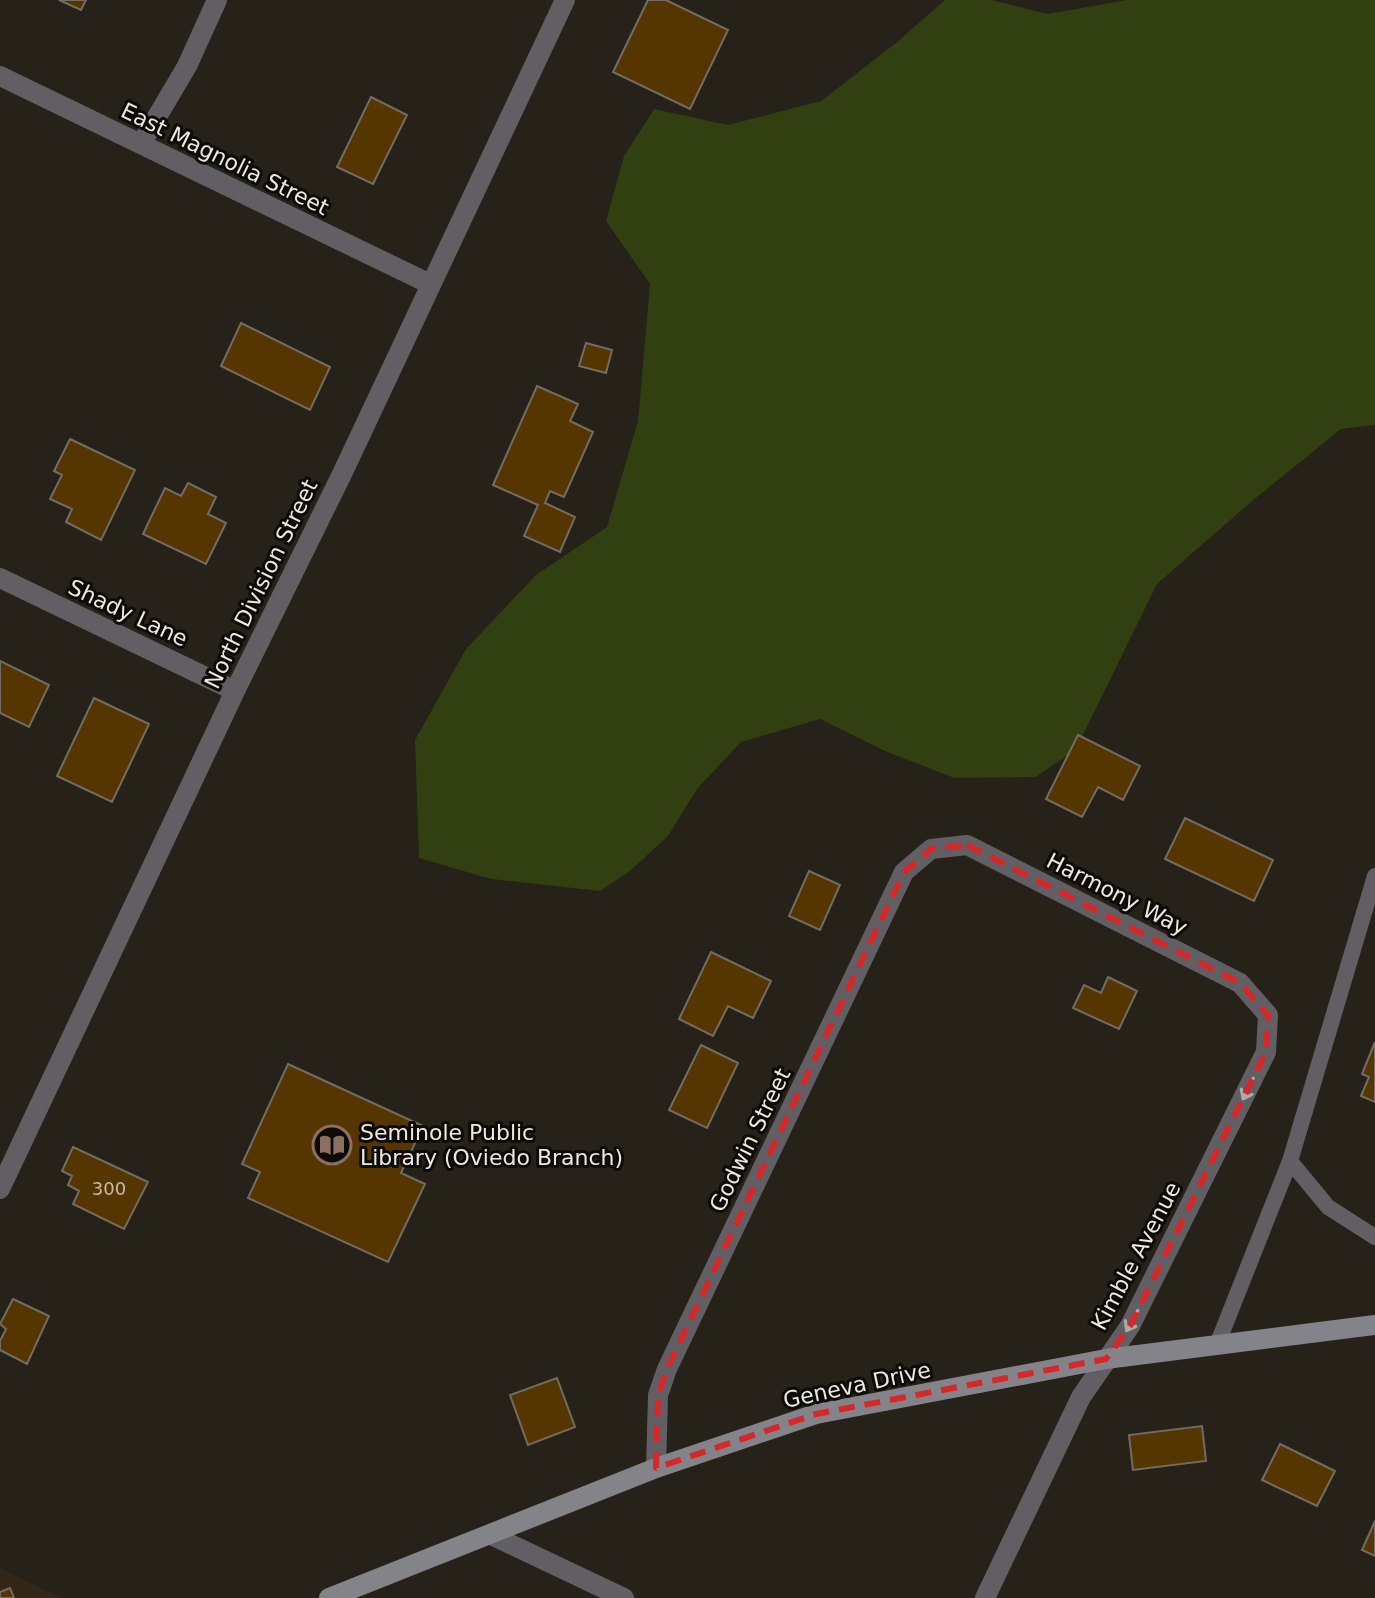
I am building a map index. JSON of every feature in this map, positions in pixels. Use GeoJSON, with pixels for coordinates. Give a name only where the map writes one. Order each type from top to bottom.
{"type":"FeatureCollection","features":[{"type":"Feature","properties":{"kind":"main road","name":"Geneva Drive"},"geometry":{"type":"LineString","coordinates":[[329,1598],[656,1468],[816,1414],[1106,1359],[1375,1325]]}},
{"type":"Feature","properties":{"kind":"street"},"geometry":{"type":"LineString","coordinates":[[141,144],[187,66],[217,0]]}},
{"type":"Feature","properties":{"kind":"street","name":"North Division Street"},"geometry":{"type":"LineString","coordinates":[[0,1189],[565,0]]}},
{"type":"Feature","properties":{"kind":"street","name":"East Magnolia Street"},"geometry":{"type":"LineString","coordinates":[[0,76],[430,284]]}},
{"type":"Feature","properties":{"kind":"street","name":"Shady Lane"},"geometry":{"type":"LineString","coordinates":[[0,578],[235,691]]}},
{"type":"Feature","properties":{"kind":"street","name":"Harmony Way"},"geometry":{"type":"LineString","coordinates":[[931,849],[967,845],[1240,983],[1268,1015]]}},
{"type":"Feature","properties":{"kind":"street","name":"Godwin Street"},"geometry":{"type":"LineString","coordinates":[[656,1468],[658,1395],[667,1369],[904,872],[931,849]]}},
{"type":"Feature","properties":{"kind":"street","name":"Kimble Avenue"},"geometry":{"type":"LineString","coordinates":[[985,1598],[1081,1397],[1130,1326],[1266,1052],[1268,1015]]}},
{"type":"Feature","properties":{"kind":"street"},"geometry":{"type":"LineString","coordinates":[[491,1535],[624,1598]]}},
{"type":"Feature","properties":{"kind":"lane"},"geometry":{"type":"LineString","coordinates":[[1217,1345],[1290,1161],[1375,876]]}},
{"type":"Feature","properties":{"kind":"lane"},"geometry":{"type":"LineString","coordinates":[[1290,1161],[1328,1207],[1375,1237]]}},
{"type":"Feature","properties":{"kind":"highlighted area"},"geometry":{"type":"Polygon","coordinates":[[[967,845],[1240,983],[1268,1015],[1266,1052],[1130,1326],[1106,1359],[816,1414],[656,1468],[658,1395],[667,1369],[904,872],[931,849],[967,845]]]}},
{"type":"Feature","properties":{"kind":"shaded area"},"geometry":{"type":"Polygon","coordinates":[[[0,1568],[62,1598],[0,1598],[0,1568]]]}},
{"type":"Feature","properties":{"kind":"green space"},"geometry":{"type":"Polygon","coordinates":[[[945,0],[992,0],[1047,14],[1127,0],[1375,0],[1375,425],[1341,429],[1157,584],[1076,749],[1036,777],[954,778],[885,751],[820,719],[741,742],[697,789],[668,836],[630,871],[600,891],[491,879],[419,858],[415,740],[466,649],[536,575],[607,527],[638,421],[650,284],[606,221],[624,156],[654,109],[728,125],[821,101],[945,0]]]}},
{"type":"Feature","properties":{"kind":"building"},"geometry":{"type":"Polygon","coordinates":[[[59,0],[86,0],[81,10],[59,0]]]}},
{"type":"Feature","properties":{"kind":"building"},"geometry":{"type":"Polygon","coordinates":[[[648,0],[666,0],[728,30],[690,109],[613,72],[648,0]]]}},
{"type":"Feature","properties":{"kind":"building"},"geometry":{"type":"Polygon","coordinates":[[[371,97],[407,115],[373,184],[337,167],[371,97]]]}},
{"type":"Feature","properties":{"kind":"building"},"geometry":{"type":"Polygon","coordinates":[[[241,323],[330,367],[310,410],[221,366],[241,323]]]}},
{"type":"Feature","properties":{"kind":"building"},"geometry":{"type":"Polygon","coordinates":[[[586,343],[612,350],[606,373],[579,366],[586,343]]]}},
{"type":"Feature","properties":{"kind":"building"},"geometry":{"type":"Polygon","coordinates":[[[537,386],[578,404],[570,421],[593,432],[564,497],[550,491],[545,503],[575,517],[560,552],[524,536],[538,505],[493,485],[537,386]]]}},
{"type":"Feature","properties":{"kind":"building"},"geometry":{"type":"Polygon","coordinates":[[[70,439],[135,470],[101,540],[66,522],[72,509],[50,499],[62,475],[54,471],[70,439]]]}},
{"type":"Feature","properties":{"kind":"building"},"geometry":{"type":"Polygon","coordinates":[[[188,483],[216,497],[208,514],[226,523],[206,564],[143,534],[165,488],[181,496],[188,483]]]}},
{"type":"Feature","properties":{"kind":"building"},"geometry":{"type":"Polygon","coordinates":[[[0,661],[49,685],[29,727],[0,713],[0,661]]]}},
{"type":"Feature","properties":{"kind":"building"},"geometry":{"type":"Polygon","coordinates":[[[94,698],[149,724],[112,802],[57,776],[94,698]]]}},
{"type":"Feature","properties":{"kind":"building"},"geometry":{"type":"Polygon","coordinates":[[[1078,735],[1140,766],[1123,800],[1098,787],[1082,817],[1046,799],[1078,735]]]}},
{"type":"Feature","properties":{"kind":"building"},"geometry":{"type":"Polygon","coordinates":[[[1185,818],[1273,860],[1254,901],[1165,859],[1185,818]]]}},
{"type":"Feature","properties":{"kind":"building"},"geometry":{"type":"Polygon","coordinates":[[[809,871],[840,885],[820,930],[789,916],[809,871]]]}},
{"type":"Feature","properties":{"kind":"building"},"geometry":{"type":"Polygon","coordinates":[[[711,952],[771,981],[753,1018],[728,1006],[713,1036],[679,1019],[711,952]]]}},
{"type":"Feature","properties":{"kind":"building"},"geometry":{"type":"Polygon","coordinates":[[[1108,977],[1137,991],[1119,1029],[1073,1008],[1084,985],[1101,993],[1108,977]]]}},
{"type":"Feature","properties":{"kind":"building"},"geometry":{"type":"Polygon","coordinates":[[[1375,1042],[1375,1102],[1361,1096],[1369,1077],[1362,1074],[1375,1042]]]}},
{"type":"Feature","properties":{"kind":"building"},"geometry":{"type":"Polygon","coordinates":[[[701,1045],[738,1063],[707,1128],[669,1110],[701,1045]]]}},
{"type":"Feature","properties":{"kind":"building","name":"Seminole Public Library (Oviedo Branch)"},"geometry":{"type":"Polygon","coordinates":[[[288,1064],[423,1126],[401,1173],[425,1184],[388,1262],[248,1198],[260,1172],[242,1164],[288,1064]]]}},
{"type":"Feature","properties":{"kind":"building"},"geometry":{"type":"Polygon","coordinates":[[[73,1147],[148,1182],[124,1229],[73,1204],[79,1191],[68,1185],[72,1176],[62,1171],[73,1147]]]}},
{"type":"Feature","properties":{"kind":"building"},"geometry":{"type":"Polygon","coordinates":[[[13,1299],[49,1316],[27,1364],[0,1350],[0,1341],[6,1329],[0,1324],[13,1299]]]}},
{"type":"Feature","properties":{"kind":"building"},"geometry":{"type":"Polygon","coordinates":[[[557,1378],[575,1427],[528,1445],[510,1395],[557,1378]]]}},
{"type":"Feature","properties":{"kind":"building"},"geometry":{"type":"Polygon","coordinates":[[[1202,1426],[1206,1461],[1133,1470],[1129,1435],[1202,1426]]]}},
{"type":"Feature","properties":{"kind":"building"},"geometry":{"type":"Polygon","coordinates":[[[1280,1444],[1335,1471],[1317,1506],[1262,1480],[1280,1444]]]}},
{"type":"Feature","properties":{"kind":"building"},"geometry":{"type":"Polygon","coordinates":[[[1375,1521],[1375,1556],[1362,1550],[1375,1521]]]}},
{"type":"Feature","properties":{"kind":"building"},"geometry":{"type":"Polygon","coordinates":[[[10,1588],[14,1598],[0,1598],[0,1592],[10,1588]]]}},
{"type":"Feature","properties":{"kind":"place","name":"Seminole Public Library (Oviedo Branch)"},"geometry":{"type":"Point","coordinates":[332,1145]}}]}
